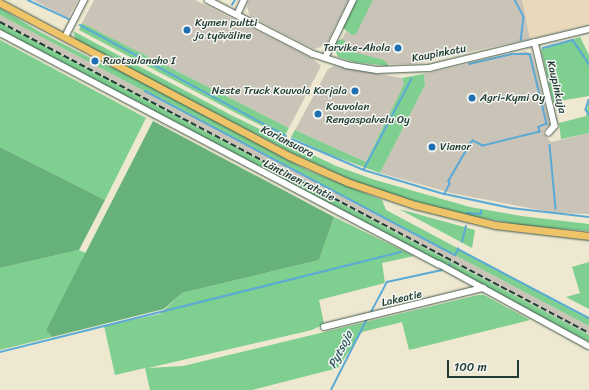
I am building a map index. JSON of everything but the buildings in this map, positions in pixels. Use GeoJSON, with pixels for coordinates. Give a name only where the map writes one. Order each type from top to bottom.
{"type":"FeatureCollection","features":[{"type":"Feature","properties":{"kind":"main road","name":"Koriansuora"},"geometry":{"type":"LineString","coordinates":[[0,3],[289,156],[347,182],[415,205],[495,225],[588,235]]}},
{"type":"Feature","properties":{"kind":"street"},"geometry":{"type":"LineString","coordinates":[[65,38],[84,0]]}},
{"type":"Feature","properties":{"kind":"street","name":"Kaupinkatu"},"geometry":{"type":"LineString","coordinates":[[208,0],[325,58],[377,70],[412,70],[589,29]]}},
{"type":"Feature","properties":{"kind":"street"},"geometry":{"type":"LineString","coordinates":[[237,15],[244,0]]}},
{"type":"Feature","properties":{"kind":"street"},"geometry":{"type":"LineString","coordinates":[[325,58],[353,0]]}},
{"type":"Feature","properties":{"kind":"street","name":"Läntinen ratatie"},"geometry":{"type":"LineString","coordinates":[[0,34],[483,288],[589,346]]}},
{"type":"Feature","properties":{"kind":"street","name":"Kaupinkuja"},"geometry":{"type":"LineString","coordinates":[[535,42],[555,126],[548,133]]}},
{"type":"Feature","properties":{"kind":"street","name":"Lakeatie"},"geometry":{"type":"LineString","coordinates":[[324,327],[483,288]]}},
{"type":"Feature","properties":{"kind":"shaded area"},"geometry":{"type":"Polygon","coordinates":[[[33,0],[78,0],[68,18],[33,0]]]}},
{"type":"Feature","properties":{"kind":"shaded area"},"geometry":{"type":"Polygon","coordinates":[[[94,0],[195,0],[313,59],[321,66],[289,128],[82,23],[94,0]]]}},
{"type":"Feature","properties":{"kind":"shaded area"},"geometry":{"type":"Polygon","coordinates":[[[249,0],[348,0],[326,45],[314,49],[250,16],[247,7],[249,0]]]}},
{"type":"Feature","properties":{"kind":"shaded area"},"geometry":{"type":"Polygon","coordinates":[[[362,0],[522,0],[530,39],[412,64],[383,64],[347,58],[339,45],[362,0]]]}},
{"type":"Feature","properties":{"kind":"shaded area"},"geometry":{"type":"Polygon","coordinates":[[[522,0],[589,0],[589,24],[530,39],[522,0]]]}},
{"type":"Feature","properties":{"kind":"shaded area"},"geometry":{"type":"Polygon","coordinates":[[[0,15],[589,326],[589,335],[0,23],[0,15]]]}},
{"type":"Feature","properties":{"kind":"shaded area"},"geometry":{"type":"Polygon","coordinates":[[[526,51],[532,54],[550,125],[545,128],[543,133],[551,142],[589,133],[589,214],[555,213],[451,193],[380,173],[425,85],[424,74],[526,51]]]}},
{"type":"Feature","properties":{"kind":"shaded area"},"geometry":{"type":"Polygon","coordinates":[[[334,66],[402,78],[404,84],[366,162],[295,130],[328,69],[334,66]]]}},
{"type":"Feature","properties":{"kind":"green space"},"geometry":{"type":"Polygon","coordinates":[[[357,0],[373,0],[356,34],[352,35],[343,28],[357,0]]]}},
{"type":"Feature","properties":{"kind":"green space"},"geometry":{"type":"Polygon","coordinates":[[[0,8],[40,32],[100,63],[122,71],[307,170],[382,200],[386,210],[589,318],[589,326],[0,15],[0,8]]]}},
{"type":"Feature","properties":{"kind":"green space"},"geometry":{"type":"Polygon","coordinates":[[[0,23],[589,335],[589,342],[0,30],[0,23]]]}},
{"type":"Feature","properties":{"kind":"green space"},"geometry":{"type":"Polygon","coordinates":[[[82,23],[289,128],[284,137],[238,114],[79,30],[82,23]]]}},
{"type":"Feature","properties":{"kind":"green space"},"geometry":{"type":"Polygon","coordinates":[[[73,31],[231,115],[336,166],[375,180],[470,207],[521,216],[589,224],[589,231],[526,226],[472,216],[403,198],[349,179],[294,154],[76,40],[73,31]]]}},
{"type":"Feature","properties":{"kind":"green space"},"geometry":{"type":"Polygon","coordinates":[[[580,37],[589,55],[589,96],[553,102],[541,49],[580,37]]]}},
{"type":"Feature","properties":{"kind":"green space"},"geometry":{"type":"Polygon","coordinates":[[[342,39],[345,41],[345,48],[349,51],[384,60],[389,66],[354,62],[338,57],[334,47],[337,41],[342,39]]]}},
{"type":"Feature","properties":{"kind":"green space"},"geometry":{"type":"Polygon","coordinates":[[[0,40],[146,118],[105,200],[0,147],[0,40]]]}},
{"type":"Feature","properties":{"kind":"green space"},"geometry":{"type":"Polygon","coordinates":[[[424,74],[425,85],[380,173],[328,154],[291,137],[295,130],[366,162],[404,84],[402,78],[424,74]]]}},
{"type":"Feature","properties":{"kind":"green space"},"geometry":{"type":"Polygon","coordinates":[[[589,99],[589,133],[561,139],[559,123],[586,116],[589,99]]]}},
{"type":"Feature","properties":{"kind":"green space"},"geometry":{"type":"Polygon","coordinates":[[[153,121],[334,217],[319,260],[182,293],[164,309],[52,337],[46,330],[153,121]]]}},
{"type":"Feature","properties":{"kind":"green space"},"geometry":{"type":"Polygon","coordinates":[[[0,147],[105,200],[79,250],[0,268],[0,147]]]}},
{"type":"Feature","properties":{"kind":"green space"},"geometry":{"type":"Polygon","coordinates":[[[399,209],[475,230],[472,248],[399,209]]]}},
{"type":"Feature","properties":{"kind":"green space"},"geometry":{"type":"Polygon","coordinates":[[[334,217],[414,256],[382,263],[385,283],[319,300],[324,324],[312,330],[148,368],[183,366],[478,295],[484,295],[530,320],[409,350],[402,322],[362,332],[338,368],[252,390],[150,390],[145,368],[115,375],[104,326],[160,314],[182,293],[319,260],[334,217]]]}},
{"type":"Feature","properties":{"kind":"green space"},"geometry":{"type":"Polygon","coordinates":[[[79,250],[86,253],[46,330],[52,337],[0,350],[0,268],[79,250]]]}},
{"type":"Feature","properties":{"kind":"green space"},"geometry":{"type":"Polygon","coordinates":[[[589,262],[589,309],[566,297],[580,293],[572,267],[589,262]]]}},
{"type":"Feature","properties":{"kind":"waterway"},"geometry":{"type":"LineString","coordinates":[[28,0],[69,19]]}},
{"type":"Feature","properties":{"kind":"waterway"},"geometry":{"type":"LineString","coordinates":[[232,5],[235,0]]}},
{"type":"Feature","properties":{"kind":"waterway"},"geometry":{"type":"LineString","coordinates":[[515,0],[524,17],[521,40]]}},
{"type":"Feature","properties":{"kind":"waterway"},"geometry":{"type":"LineString","coordinates":[[80,25],[286,136]]}},
{"type":"Feature","properties":{"kind":"waterway"},"geometry":{"type":"LineString","coordinates":[[543,48],[573,40],[589,64]]}},
{"type":"Feature","properties":{"kind":"waterway"},"geometry":{"type":"LineString","coordinates":[[469,64],[512,54],[530,54],[547,124],[539,127],[540,132],[483,146],[473,141],[449,181],[450,184],[445,194],[511,208],[589,217]]}},
{"type":"Feature","properties":{"kind":"waterway"},"geometry":{"type":"LineString","coordinates":[[412,79],[364,170],[444,194]]}},
{"type":"Feature","properties":{"kind":"waterway"},"geometry":{"type":"LineString","coordinates":[[145,91],[455,255],[458,249],[589,318]]}},
{"type":"Feature","properties":{"kind":"waterway"},"geometry":{"type":"LineString","coordinates":[[589,100],[586,110],[589,114]]}},
{"type":"Feature","properties":{"kind":"waterway"},"geometry":{"type":"LineString","coordinates":[[292,139],[364,170]]}},
{"type":"Feature","properties":{"kind":"waterway"},"geometry":{"type":"LineString","coordinates":[[550,145],[556,209]]}},
{"type":"Feature","properties":{"kind":"waterway"},"geometry":{"type":"LineString","coordinates":[[467,213],[481,214],[481,211]]}},
{"type":"Feature","properties":{"kind":"waterway"},"geometry":{"type":"LineString","coordinates":[[462,242],[466,226]]}},
{"type":"Feature","properties":{"kind":"waterway"},"geometry":{"type":"LineString","coordinates":[[0,352],[401,252]]}},
{"type":"Feature","properties":{"kind":"waterway","name":"Pytsoja"},"geometry":{"type":"LineString","coordinates":[[370,314],[387,282],[442,270]]}},
{"type":"Feature","properties":{"kind":"waterway","name":"Pytsoja"},"geometry":{"type":"LineString","coordinates":[[331,390],[367,319]]}},
{"type":"Feature","properties":{"kind":"railway"},"geometry":{"type":"LineString","coordinates":[[0,22],[589,333]]}},
{"type":"Feature","properties":{"kind":"place","name":"Kymen pultti ja työväline"},"geometry":{"type":"Point","coordinates":[187,30]}},
{"type":"Feature","properties":{"kind":"place","name":"Tarvike-Ahola"},"geometry":{"type":"Point","coordinates":[398,48]}},
{"type":"Feature","properties":{"kind":"place","name":"Ruotsulanaho I"},"geometry":{"type":"Point","coordinates":[95,61]}},
{"type":"Feature","properties":{"kind":"place","name":"Neste Truck Kouvola Korjala"},"geometry":{"type":"Point","coordinates":[355,91]}},
{"type":"Feature","properties":{"kind":"place","name":"Agri-Kymi Oy"},"geometry":{"type":"Point","coordinates":[472,98]}},
{"type":"Feature","properties":{"kind":"place","name":"Kouvolan Rengaspalvelu Oy"},"geometry":{"type":"Point","coordinates":[318,114]}},
{"type":"Feature","properties":{"kind":"place","name":"Vianor"},"geometry":{"type":"Point","coordinates":[432,147]}}]}
